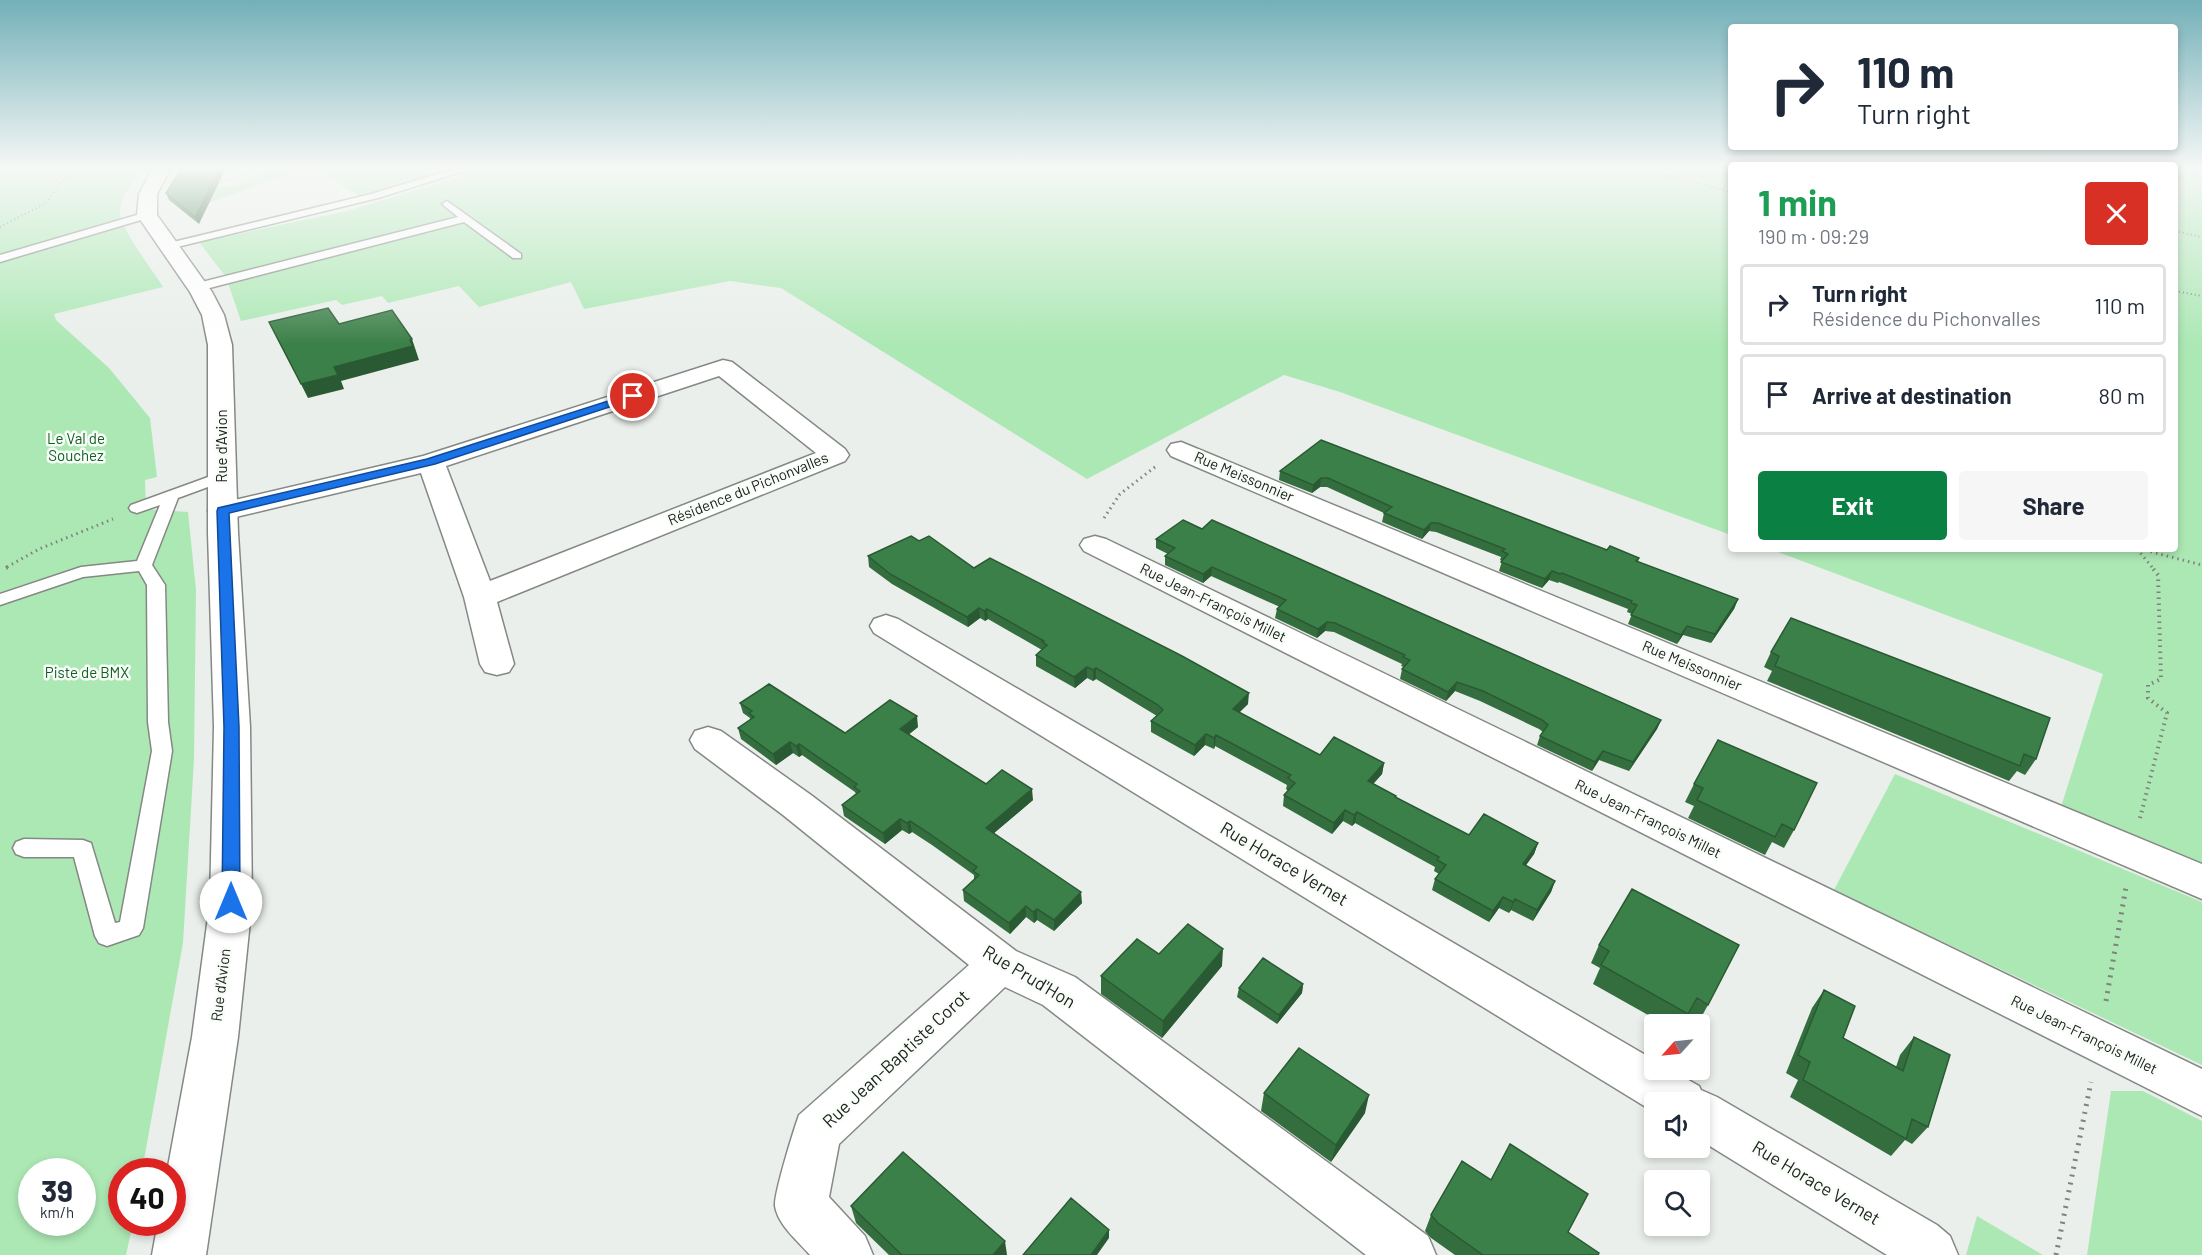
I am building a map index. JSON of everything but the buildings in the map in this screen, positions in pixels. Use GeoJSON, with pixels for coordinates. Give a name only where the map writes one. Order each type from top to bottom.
{"type":"FeatureCollection","features":[{"type":"Feature","properties":{"kind":"street","name":"Rue d'Avion"},"geometry":{"type":"LineString","coordinates":[[159,227],[169,246],[198,287],[213,315],[220,345],[222,494],[232,727],[231,902],[215,1037],[179,1255]]}},
{"type":"Feature","properties":{"kind":"street","name":"Résidence du Pichonvalles"},"geometry":{"type":"LineString","coordinates":[[222,494],[430,462],[723,367],[835,455],[480,597]]}},
{"type":"Feature","properties":{"kind":"street","name":"Rue Meissonnier"},"geometry":{"type":"LineString","coordinates":[[1181,450],[2202,882]]}},
{"type":"Feature","properties":{"kind":"street"},"geometry":{"type":"LineString","coordinates":[[430,462],[480,597],[497,664]]}},
{"type":"Feature","properties":{"kind":"street","name":"Rue Jean-François Millet"},"geometry":{"type":"LineString","coordinates":[[1095,545],[2202,1093]]}},
{"type":"Feature","properties":{"kind":"street","name":"Rue Horace Vernet"},"geometry":{"type":"LineString","coordinates":[[886,626],[1665,1092]]}},
{"type":"Feature","properties":{"kind":"street","name":"Rue Prud'Hon"},"geometry":{"type":"LineString","coordinates":[[708,740],[797,805],[1000,964],[1059,991],[1409,1255]]}},
{"type":"Feature","properties":{"kind":"street","name":"Rue Jean-Baptiste Corot"},"geometry":{"type":"LineString","coordinates":[[846,1255],[801,1205],[817,1132],[1000,964]]}},
{"type":"Feature","properties":{"kind":"street","name":"Rue Horace Vernet"},"geometry":{"type":"LineString","coordinates":[[1710,1119],[1918,1244],[1931,1255]]}},
{"type":"Feature","properties":{"kind":"lane"},"geometry":{"type":"LineString","coordinates":[[0,259],[88,227]]}},
{"type":"Feature","properties":{"kind":"lane"},"geometry":{"type":"LineString","coordinates":[[169,246],[250,227]]}},
{"type":"Feature","properties":{"kind":"lane"},"geometry":{"type":"LineString","coordinates":[[198,287],[433,227]]}},
{"type":"Feature","properties":{"kind":"lane"},"geometry":{"type":"LineString","coordinates":[[477,227],[517,256]]}},
{"type":"Feature","properties":{"kind":"lane"},"geometry":{"type":"LineString","coordinates":[[137,508],[171,497],[222,494]]}},
{"type":"Feature","properties":{"kind":"lane"},"geometry":{"type":"LineString","coordinates":[[144,566],[171,497]]}},
{"type":"Feature","properties":{"kind":"lane"},"geometry":{"type":"LineString","coordinates":[[0,600],[81,572],[144,566]]}},
{"type":"Feature","properties":{"kind":"lane"},"geometry":{"type":"LineString","coordinates":[[24,848],[83,849],[107,936],[131,928],[162,751],[158,722],[156,585],[144,566]]}},
{"type":"Feature","properties":{"kind":"path"},"geometry":{"type":"LineString","coordinates":[[2178,232],[2202,237]]}},
{"type":"Feature","properties":{"kind":"path"},"geometry":{"type":"LineString","coordinates":[[2178,292],[2202,296]]}},
{"type":"Feature","properties":{"kind":"path"},"geometry":{"type":"LineString","coordinates":[[1095,545],[1105,514],[1119,494],[1181,450]]}},
{"type":"Feature","properties":{"kind":"path"},"geometry":{"type":"LineString","coordinates":[[0,572],[39,549],[137,508]]}},
{"type":"Feature","properties":{"kind":"path"},"geometry":{"type":"LineString","coordinates":[[2132,853],[2167,712],[2148,698],[2148,685],[2161,679],[2158,575],[2140,552]]}},
{"type":"Feature","properties":{"kind":"path"},"geometry":{"type":"LineString","coordinates":[[2150,552],[2202,565]]}},
{"type":"Feature","properties":{"kind":"green space"},"geometry":{"type":"Polygon","coordinates":[[[0,227],[125,227],[163,287],[54,314],[56,320],[109,368],[150,418],[157,477],[145,480],[146,509],[188,512],[196,590],[194,759],[183,943],[144,1158],[108,1158],[108,1236],[130,1236],[126,1255],[0,1255],[0,227]]]}},
{"type":"Feature","properties":{"kind":"green space"},"geometry":{"type":"Polygon","coordinates":[[[273,227],[1728,227],[1728,534],[1340,392],[1284,375],[1087,479],[781,288],[730,281],[584,309],[571,282],[479,307],[459,286],[388,303],[382,296],[342,305],[336,300],[241,321],[226,277],[199,242],[273,227]]]}},
{"type":"Feature","properties":{"kind":"green space"},"geometry":{"type":"Polygon","coordinates":[[[2178,227],[2202,227],[2202,868],[2061,807],[2103,674],[1778,552],[2178,552],[2178,227]]]}},
{"type":"Feature","properties":{"kind":"green space"},"geometry":{"type":"Polygon","coordinates":[[[1895,774],[2202,902],[2202,1065],[1834,890],[1895,774]]]}},
{"type":"Feature","properties":{"kind":"green space"},"geometry":{"type":"Polygon","coordinates":[[[2111,1091],[2143,1091],[2202,1121],[2202,1255],[2087,1255],[2111,1091]]]}},
{"type":"Feature","properties":{"kind":"green space"},"geometry":{"type":"Polygon","coordinates":[[[1977,1216],[2043,1255],[1966,1255],[1977,1216]]]}},
{"type":"Feature","properties":{"kind":"route"},"geometry":{"type":"LineString","coordinates":[[231,902],[232,727],[223,511],[430,462],[633,396]]}},
{"type":"Feature","properties":{"kind":"park label","name":"Le Val de Souchez"},"geometry":{"type":"Point","coordinates":[76,448]}},
{"type":"Feature","properties":{"kind":"park label","name":"Piste de BMX"},"geometry":{"type":"Point","coordinates":[87,673]}}]}
